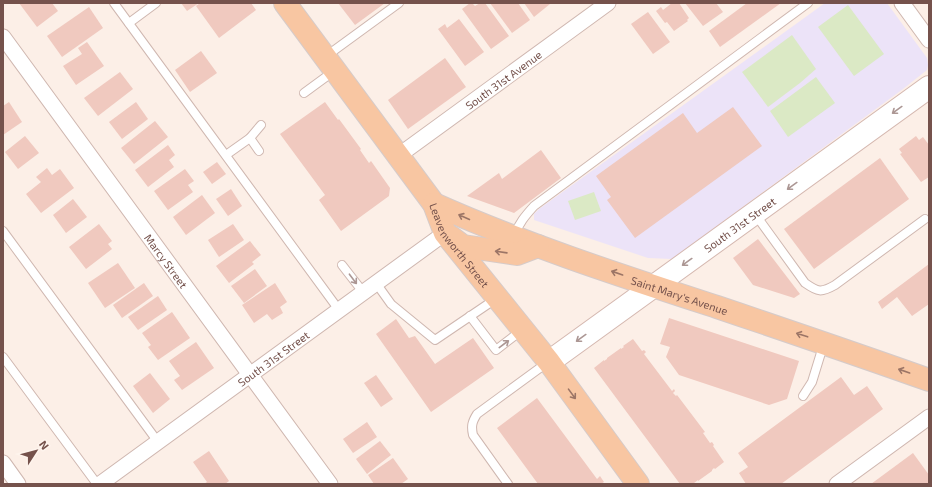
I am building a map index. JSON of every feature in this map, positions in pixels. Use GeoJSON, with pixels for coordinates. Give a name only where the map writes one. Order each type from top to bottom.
{"type":"FeatureCollection","features":[{"type":"Feature","properties":{"kind":"main road","name":"Leavenworth Street"},"geometry":{"type":"LineString","coordinates":[[285,3],[434,204],[445,233],[549,362],[638,484]]}},
{"type":"Feature","properties":{"kind":"main road","name":"Saint Mary's Avenue"},"geometry":{"type":"LineString","coordinates":[[434,204],[487,227],[538,246],[929,380]]}},
{"type":"Feature","properties":{"kind":"main road"},"geometry":{"type":"LineString","coordinates":[[445,233],[463,246],[517,254],[538,246]]}},
{"type":"Feature","properties":{"kind":"street","name":"South 31st Avenue"},"geometry":{"type":"LineString","coordinates":[[398,156],[608,3]]}},
{"type":"Feature","properties":{"kind":"street"},"geometry":{"type":"LineString","coordinates":[[902,3],[929,40]]}},
{"type":"Feature","properties":{"kind":"street","name":"Marcy Street"},"geometry":{"type":"LineString","coordinates":[[3,37],[330,484]]}},
{"type":"Feature","properties":{"kind":"street","name":"South 31st Street"},"geometry":{"type":"LineString","coordinates":[[549,362],[929,87]]}},
{"type":"Feature","properties":{"kind":"street","name":"South 31st Street"},"geometry":{"type":"LineString","coordinates":[[100,484],[445,233]]}},
{"type":"Feature","properties":{"kind":"street"},"geometry":{"type":"LineString","coordinates":[[837,484],[929,417]]}},
{"type":"Feature","properties":{"kind":"street"},"geometry":{"type":"LineString","coordinates":[[3,463],[18,484]]}},
{"type":"Feature","properties":{"kind":"lane"},"geometry":{"type":"LineString","coordinates":[[114,3],[339,310]]}},
{"type":"Feature","properties":{"kind":"lane"},"geometry":{"type":"LineString","coordinates":[[129,23],[156,3]]}},
{"type":"Feature","properties":{"kind":"lane"},"geometry":{"type":"LineString","coordinates":[[304,93],[330,64],[399,3]]}},
{"type":"Feature","properties":{"kind":"lane"},"geometry":{"type":"LineString","coordinates":[[513,236],[525,215],[534,206],[808,3]]}},
{"type":"Feature","properties":{"kind":"lane"},"geometry":{"type":"LineString","coordinates":[[226,154],[250,138],[261,125]]}},
{"type":"Feature","properties":{"kind":"lane"},"geometry":{"type":"LineString","coordinates":[[250,138],[259,151]]}},
{"type":"Feature","properties":{"kind":"lane"},"geometry":{"type":"LineString","coordinates":[[754,213],[804,284],[815,291],[826,290],[835,285],[925,219]]}},
{"type":"Feature","properties":{"kind":"lane"},"geometry":{"type":"LineString","coordinates":[[3,231],[158,442]]}},
{"type":"Feature","properties":{"kind":"lane"},"geometry":{"type":"LineString","coordinates":[[342,265],[363,292]]}},
{"type":"Feature","properties":{"kind":"lane"},"geometry":{"type":"LineString","coordinates":[[376,283],[391,304],[435,340],[498,298]]}},
{"type":"Feature","properties":{"kind":"lane"},"geometry":{"type":"LineString","coordinates":[[470,316],[496,350],[523,330]]}},
{"type":"Feature","properties":{"kind":"lane"},"geometry":{"type":"LineString","coordinates":[[803,396],[812,382],[824,343]]}},
{"type":"Feature","properties":{"kind":"lane"},"geometry":{"type":"LineString","coordinates":[[3,357],[97,484]]}},
{"type":"Feature","properties":{"kind":"lane"},"geometry":{"type":"LineString","coordinates":[[508,484],[473,435],[471,427],[473,420],[477,414],[549,362]]}},
{"type":"Feature","properties":{"kind":"shaded area"},"geometry":{"type":"Polygon","coordinates":[[[825,3],[887,3],[927,58],[927,70],[672,259],[648,258],[534,220],[534,214],[539,209],[825,3]]]}},
{"type":"Feature","properties":{"kind":"green space"},"geometry":{"type":"Polygon","coordinates":[[[848,5],[884,54],[854,76],[818,27],[848,5]]]}},
{"type":"Feature","properties":{"kind":"green space"},"geometry":{"type":"Polygon","coordinates":[[[792,35],[816,69],[768,107],[742,72],[792,35]]]}},
{"type":"Feature","properties":{"kind":"green space"},"geometry":{"type":"Polygon","coordinates":[[[816,77],[835,103],[788,137],[770,111],[816,77]]]}},
{"type":"Feature","properties":{"kind":"green space"},"geometry":{"type":"Polygon","coordinates":[[[594,192],[601,211],[575,220],[568,201],[594,192]]]}},
{"type":"Feature","properties":{"kind":"building"},"geometry":{"type":"Polygon","coordinates":[[[19,3],[52,3],[58,11],[37,27],[19,3]]]}},
{"type":"Feature","properties":{"kind":"building"},"geometry":{"type":"Polygon","coordinates":[[[181,3],[199,3],[187,11],[181,3]]]}},
{"type":"Feature","properties":{"kind":"building"},"geometry":{"type":"Polygon","coordinates":[[[200,3],[251,3],[256,10],[219,38],[196,6],[200,3]]]}},
{"type":"Feature","properties":{"kind":"building"},"geometry":{"type":"Polygon","coordinates":[[[338,3],[385,3],[355,25],[338,3]]]}},
{"type":"Feature","properties":{"kind":"building"},"geometry":{"type":"Polygon","coordinates":[[[470,3],[475,6],[480,3],[485,3],[509,36],[491,49],[462,9],[470,3]]]}},
{"type":"Feature","properties":{"kind":"building"},"geometry":{"type":"Polygon","coordinates":[[[490,3],[518,3],[530,20],[512,33],[490,3]]]}},
{"type":"Feature","properties":{"kind":"building"},"geometry":{"type":"Polygon","coordinates":[[[524,3],[550,3],[550,4],[534,17],[524,3]]]}},
{"type":"Feature","properties":{"kind":"building"},"geometry":{"type":"Polygon","coordinates":[[[672,3],[679,3],[689,18],[687,20],[688,21],[674,31],[667,22],[665,23],[656,11],[661,7],[663,10],[672,3]]]}},
{"type":"Feature","properties":{"kind":"building"},"geometry":{"type":"Polygon","coordinates":[[[685,3],[716,3],[723,12],[703,26],[685,3]]]}},
{"type":"Feature","properties":{"kind":"building"},"geometry":{"type":"Polygon","coordinates":[[[747,3],[781,3],[720,47],[709,31],[747,3]]]}},
{"type":"Feature","properties":{"kind":"building"},"geometry":{"type":"Polygon","coordinates":[[[89,7],[103,28],[62,57],[47,36],[89,7]]]}},
{"type":"Feature","properties":{"kind":"building"},"geometry":{"type":"Polygon","coordinates":[[[648,12],[670,42],[653,54],[631,24],[648,12]]]}},
{"type":"Feature","properties":{"kind":"building"},"geometry":{"type":"Polygon","coordinates":[[[459,19],[484,52],[465,66],[438,29],[445,24],[447,28],[459,19]]]}},
{"type":"Feature","properties":{"kind":"building"},"geometry":{"type":"Polygon","coordinates":[[[87,42],[104,66],[76,85],[63,66],[82,54],[78,48],[87,42]]]}},
{"type":"Feature","properties":{"kind":"building"},"geometry":{"type":"Polygon","coordinates":[[[201,51],[217,73],[190,92],[175,70],[201,51]]]}},
{"type":"Feature","properties":{"kind":"building"},"geometry":{"type":"Polygon","coordinates":[[[445,58],[466,87],[408,129],[388,100],[445,58]]]}},
{"type":"Feature","properties":{"kind":"building"},"geometry":{"type":"Polygon","coordinates":[[[120,72],[133,89],[98,116],[84,98],[120,72]]]}},
{"type":"Feature","properties":{"kind":"building"},"geometry":{"type":"Polygon","coordinates":[[[9,102],[22,122],[3,135],[3,106],[9,102]]]}},
{"type":"Feature","properties":{"kind":"building"},"geometry":{"type":"Polygon","coordinates":[[[136,102],[148,119],[122,139],[109,122],[136,102]]]}},
{"type":"Feature","properties":{"kind":"building"},"geometry":{"type":"Polygon","coordinates":[[[325,102],[361,149],[360,150],[369,163],[371,161],[390,188],[389,196],[341,231],[319,200],[325,195],[280,134],[325,102]]]}},
{"type":"Feature","properties":{"kind":"building"},"geometry":{"type":"Polygon","coordinates":[[[733,107],[762,146],[635,238],[607,200],[611,197],[596,176],[683,113],[697,133],[733,107]]]}},
{"type":"Feature","properties":{"kind":"building"},"geometry":{"type":"Polygon","coordinates":[[[155,121],[168,137],[134,164],[121,148],[155,121]]]}},
{"type":"Feature","properties":{"kind":"building"},"geometry":{"type":"Polygon","coordinates":[[[25,136],[39,153],[18,169],[5,152],[25,136]]]}},
{"type":"Feature","properties":{"kind":"building"},"geometry":{"type":"Polygon","coordinates":[[[916,136],[919,140],[923,137],[929,145],[929,177],[921,182],[900,154],[902,153],[899,149],[916,136]]]}},
{"type":"Feature","properties":{"kind":"building"},"geometry":{"type":"Polygon","coordinates":[[[168,145],[175,155],[169,160],[174,167],[148,187],[135,170],[168,145]]]}},
{"type":"Feature","properties":{"kind":"building"},"geometry":{"type":"Polygon","coordinates":[[[541,150],[561,178],[514,213],[467,196],[499,173],[502,179],[541,150]]]}},
{"type":"Feature","properties":{"kind":"building"},"geometry":{"type":"Polygon","coordinates":[[[880,158],[909,199],[814,269],[784,229],[880,158]]]}},
{"type":"Feature","properties":{"kind":"building"},"geometry":{"type":"Polygon","coordinates":[[[217,162],[226,174],[212,184],[203,172],[217,162]]]}},
{"type":"Feature","properties":{"kind":"building"},"geometry":{"type":"Polygon","coordinates":[[[47,168],[52,175],[60,169],[74,188],[41,213],[26,194],[41,182],[36,177],[47,168]]]}},
{"type":"Feature","properties":{"kind":"building"},"geometry":{"type":"Polygon","coordinates":[[[185,169],[194,181],[188,185],[193,192],[168,210],[154,191],[185,169]]]}},
{"type":"Feature","properties":{"kind":"building"},"geometry":{"type":"Polygon","coordinates":[[[231,189],[242,206],[228,216],[216,199],[231,189]]]}},
{"type":"Feature","properties":{"kind":"building"},"geometry":{"type":"Polygon","coordinates":[[[202,195],[215,213],[186,235],[173,217],[202,195]]]}},
{"type":"Feature","properties":{"kind":"building"},"geometry":{"type":"Polygon","coordinates":[[[73,199],[87,217],[66,233],[53,215],[73,199]]]}},
{"type":"Feature","properties":{"kind":"building"},"geometry":{"type":"Polygon","coordinates":[[[99,224],[112,241],[108,244],[112,249],[86,269],[69,247],[99,224]]]}},
{"type":"Feature","properties":{"kind":"building"},"geometry":{"type":"Polygon","coordinates":[[[233,224],[244,240],[219,257],[208,240],[233,224]]]}},
{"type":"Feature","properties":{"kind":"building"},"geometry":{"type":"Polygon","coordinates":[[[758,239],[800,294],[794,298],[753,285],[733,258],[758,239]]]}},
{"type":"Feature","properties":{"kind":"building"},"geometry":{"type":"Polygon","coordinates":[[[250,241],[261,255],[252,262],[254,264],[229,283],[216,266],[250,241]]]}},
{"type":"Feature","properties":{"kind":"building"},"geometry":{"type":"Polygon","coordinates":[[[118,263],[135,288],[105,308],[88,283],[118,263]]]}},
{"type":"Feature","properties":{"kind":"building"},"geometry":{"type":"Polygon","coordinates":[[[929,264],[929,304],[912,316],[897,297],[882,309],[878,302],[929,264]]]}},
{"type":"Feature","properties":{"kind":"building"},"geometry":{"type":"Polygon","coordinates":[[[255,269],[267,286],[244,303],[231,286],[255,269]]]}},
{"type":"Feature","properties":{"kind":"building"},"geometry":{"type":"Polygon","coordinates":[[[144,283],[153,296],[122,318],[113,305],[144,283]]]}},
{"type":"Feature","properties":{"kind":"building"},"geometry":{"type":"Polygon","coordinates":[[[275,283],[287,302],[280,307],[283,313],[272,320],[267,314],[254,323],[242,305],[275,283]]]}},
{"type":"Feature","properties":{"kind":"building"},"geometry":{"type":"Polygon","coordinates":[[[158,296],[167,310],[138,330],[128,317],[158,296]]]}},
{"type":"Feature","properties":{"kind":"building"},"geometry":{"type":"Polygon","coordinates":[[[172,312],[190,338],[158,360],[148,347],[151,345],[142,333],[172,312]]]}},
{"type":"Feature","properties":{"kind":"building"},"geometry":{"type":"Polygon","coordinates":[[[669,318],[799,361],[787,399],[769,405],[679,375],[666,357],[670,347],[660,344],[669,318]]]}},
{"type":"Feature","properties":{"kind":"building"},"geometry":{"type":"Polygon","coordinates":[[[396,319],[409,338],[415,336],[435,364],[473,338],[494,368],[431,412],[376,334],[396,319]]]}},
{"type":"Feature","properties":{"kind":"building"},"geometry":{"type":"Polygon","coordinates":[[[633,339],[642,351],[644,350],[646,352],[644,354],[672,391],[674,389],[675,391],[673,393],[676,396],[677,395],[705,432],[703,433],[710,443],[712,442],[714,445],[713,446],[724,462],[694,483],[695,484],[680,484],[594,368],[633,339]]]}},
{"type":"Feature","properties":{"kind":"building"},"geometry":{"type":"Polygon","coordinates":[[[196,342],[214,368],[182,390],[174,380],[180,376],[169,361],[196,342]]]}},
{"type":"Feature","properties":{"kind":"building"},"geometry":{"type":"Polygon","coordinates":[[[150,373],[170,399],[153,413],[133,386],[150,373]]]}},
{"type":"Feature","properties":{"kind":"building"},"geometry":{"type":"Polygon","coordinates":[[[376,375],[393,399],[381,407],[364,383],[376,375]]]}},
{"type":"Feature","properties":{"kind":"building"},"geometry":{"type":"Polygon","coordinates":[[[841,377],[854,395],[867,386],[883,409],[781,484],[746,484],[739,473],[748,467],[738,453],[841,377]]]}},
{"type":"Feature","properties":{"kind":"building"},"geometry":{"type":"Polygon","coordinates":[[[537,398],[597,479],[600,476],[604,482],[601,484],[538,484],[497,428],[537,398]]]}},
{"type":"Feature","properties":{"kind":"building"},"geometry":{"type":"Polygon","coordinates":[[[367,422],[377,437],[353,453],[343,439],[367,422]]]}},
{"type":"Feature","properties":{"kind":"building"},"geometry":{"type":"Polygon","coordinates":[[[380,441],[391,455],[367,474],[356,459],[380,441]]]}},
{"type":"Feature","properties":{"kind":"building"},"geometry":{"type":"Polygon","coordinates":[[[209,451],[229,481],[225,484],[204,484],[207,482],[193,462],[209,451]]]}},
{"type":"Feature","properties":{"kind":"building"},"geometry":{"type":"Polygon","coordinates":[[[913,453],[929,475],[929,484],[871,484],[913,453]]]}},
{"type":"Feature","properties":{"kind":"building"},"geometry":{"type":"Polygon","coordinates":[[[393,458],[408,479],[401,484],[374,484],[368,475],[393,458]]]}}]}
